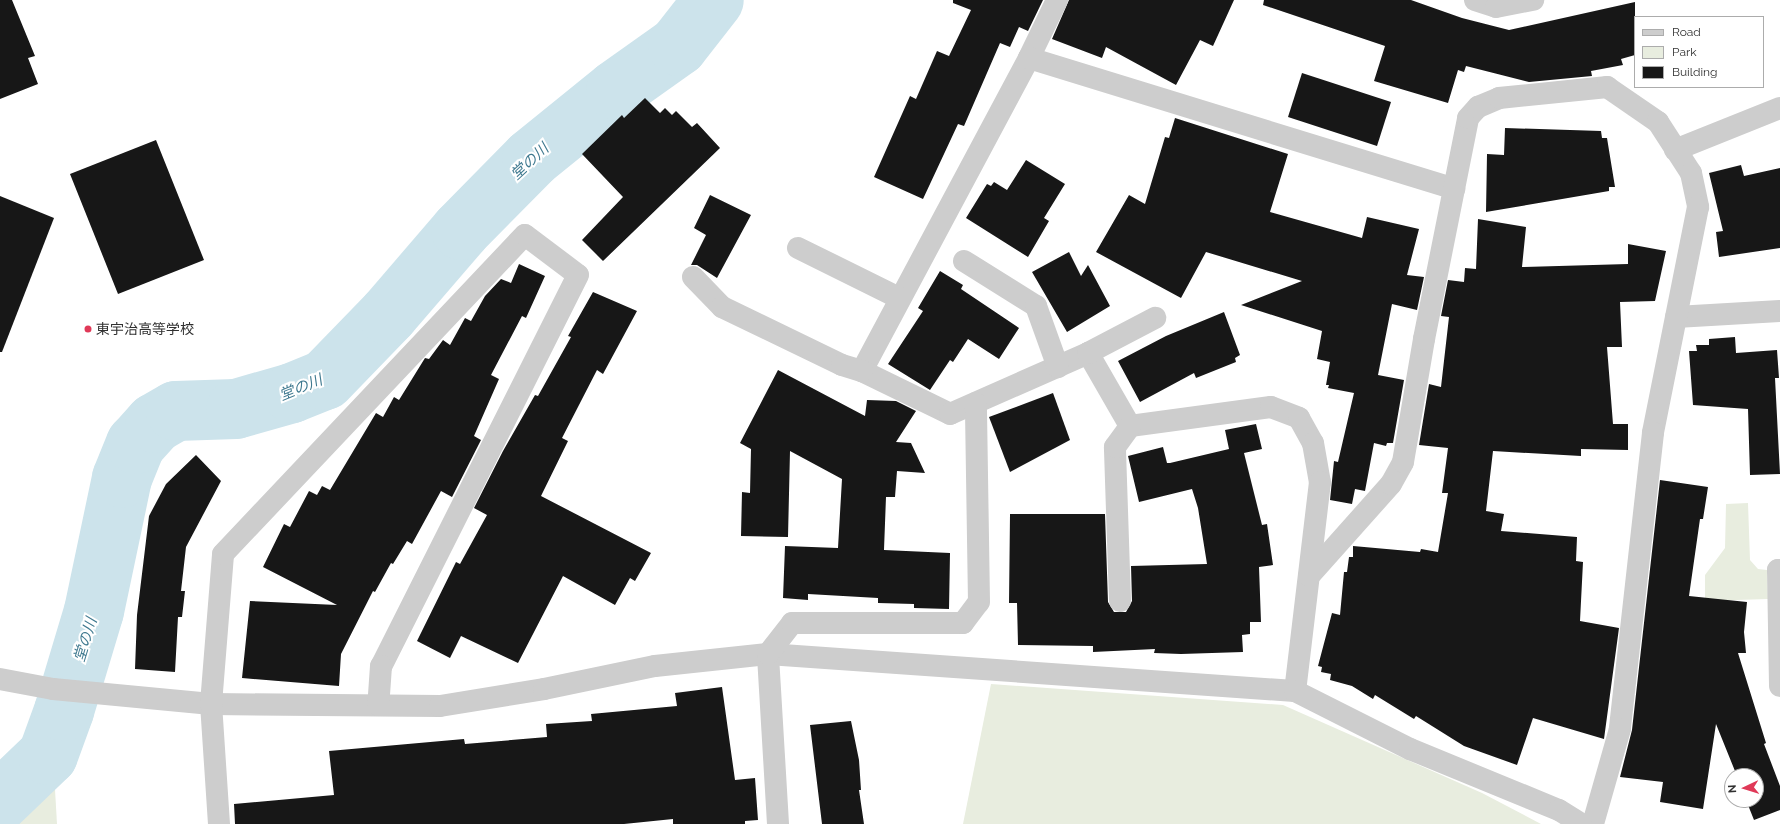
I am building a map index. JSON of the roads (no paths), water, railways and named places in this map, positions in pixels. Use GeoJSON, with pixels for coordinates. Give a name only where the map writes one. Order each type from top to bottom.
{"type":"FeatureCollection","features":[{"type":"Feature","properties":{"kind":"street"},"geometry":{"type":"LineString","coordinates":[[862,371],[899,298],[1029,58],[1056,0]]}},
{"type":"Feature","properties":{"kind":"street"},"geometry":{"type":"LineString","coordinates":[[1475,0],[1496,7],[1532,0]]}},
{"type":"Feature","properties":{"kind":"street"},"geometry":{"type":"LineString","coordinates":[[1029,58],[1454,189]]}},
{"type":"Feature","properties":{"kind":"street"},"geometry":{"type":"LineString","coordinates":[[1309,576],[1391,484],[1403,462],[1468,118],[1478,107],[1499,98],[1607,87],[1658,122],[1691,173],[1698,207],[1653,433],[1620,729],[1593,824]]}},
{"type":"Feature","properties":{"kind":"street"},"geometry":{"type":"LineString","coordinates":[[1675,150],[1780,108]]}},
{"type":"Feature","properties":{"kind":"street"},"geometry":{"type":"LineString","coordinates":[[219,824],[211,704],[223,554],[525,235],[578,276],[381,666],[378,705]]}},
{"type":"Feature","properties":{"kind":"street"},"geometry":{"type":"LineString","coordinates":[[798,248],[899,298]]}},
{"type":"Feature","properties":{"kind":"street"},"geometry":{"type":"LineString","coordinates":[[964,261],[1036,306],[1058,367]]}},
{"type":"Feature","properties":{"kind":"street"},"geometry":{"type":"LineString","coordinates":[[693,277],[722,307],[842,365],[862,371],[950,414],[1088,353],[1155,318]]}},
{"type":"Feature","properties":{"kind":"street"},"geometry":{"type":"LineString","coordinates":[[1676,317],[1780,311]]}},
{"type":"Feature","properties":{"kind":"street"},"geometry":{"type":"LineString","coordinates":[[1088,353],[1130,426]]}},
{"type":"Feature","properties":{"kind":"street"},"geometry":{"type":"LineString","coordinates":[[778,824],[768,654],[792,623],[963,623],[979,602],[976,403]]}},
{"type":"Feature","properties":{"kind":"street"},"geometry":{"type":"LineString","coordinates":[[1120,601],[1115,447],[1130,426],[1271,407],[1298,418],[1313,443],[1320,482],[1295,691]]}},
{"type":"Feature","properties":{"kind":"street"},"geometry":{"type":"LineString","coordinates":[[1780,570],[1778,570],[1780,686]]}},
{"type":"Feature","properties":{"kind":"street"},"geometry":{"type":"LineString","coordinates":[[0,680],[54,689],[211,704],[440,706],[544,689],[655,666],[768,654],[1295,691],[1410,749],[1559,810],[1580,824]]}},
{"type":"Feature","properties":{"kind":"waterway","name":"堂の川"},"geometry":{"type":"LineString","coordinates":[[0,801],[48,755],[64,711],[94,611],[122,478],[136,444],[155,423],[176,411],[236,409],[292,393],[325,380],[388,315],[461,230],[532,158],[616,90],[678,46],[714,0]]}},
{"type":"Feature","properties":{"kind":"place","name":"東宇治高等学校"},"geometry":{"type":"Point","coordinates":[88,329]}}]}
